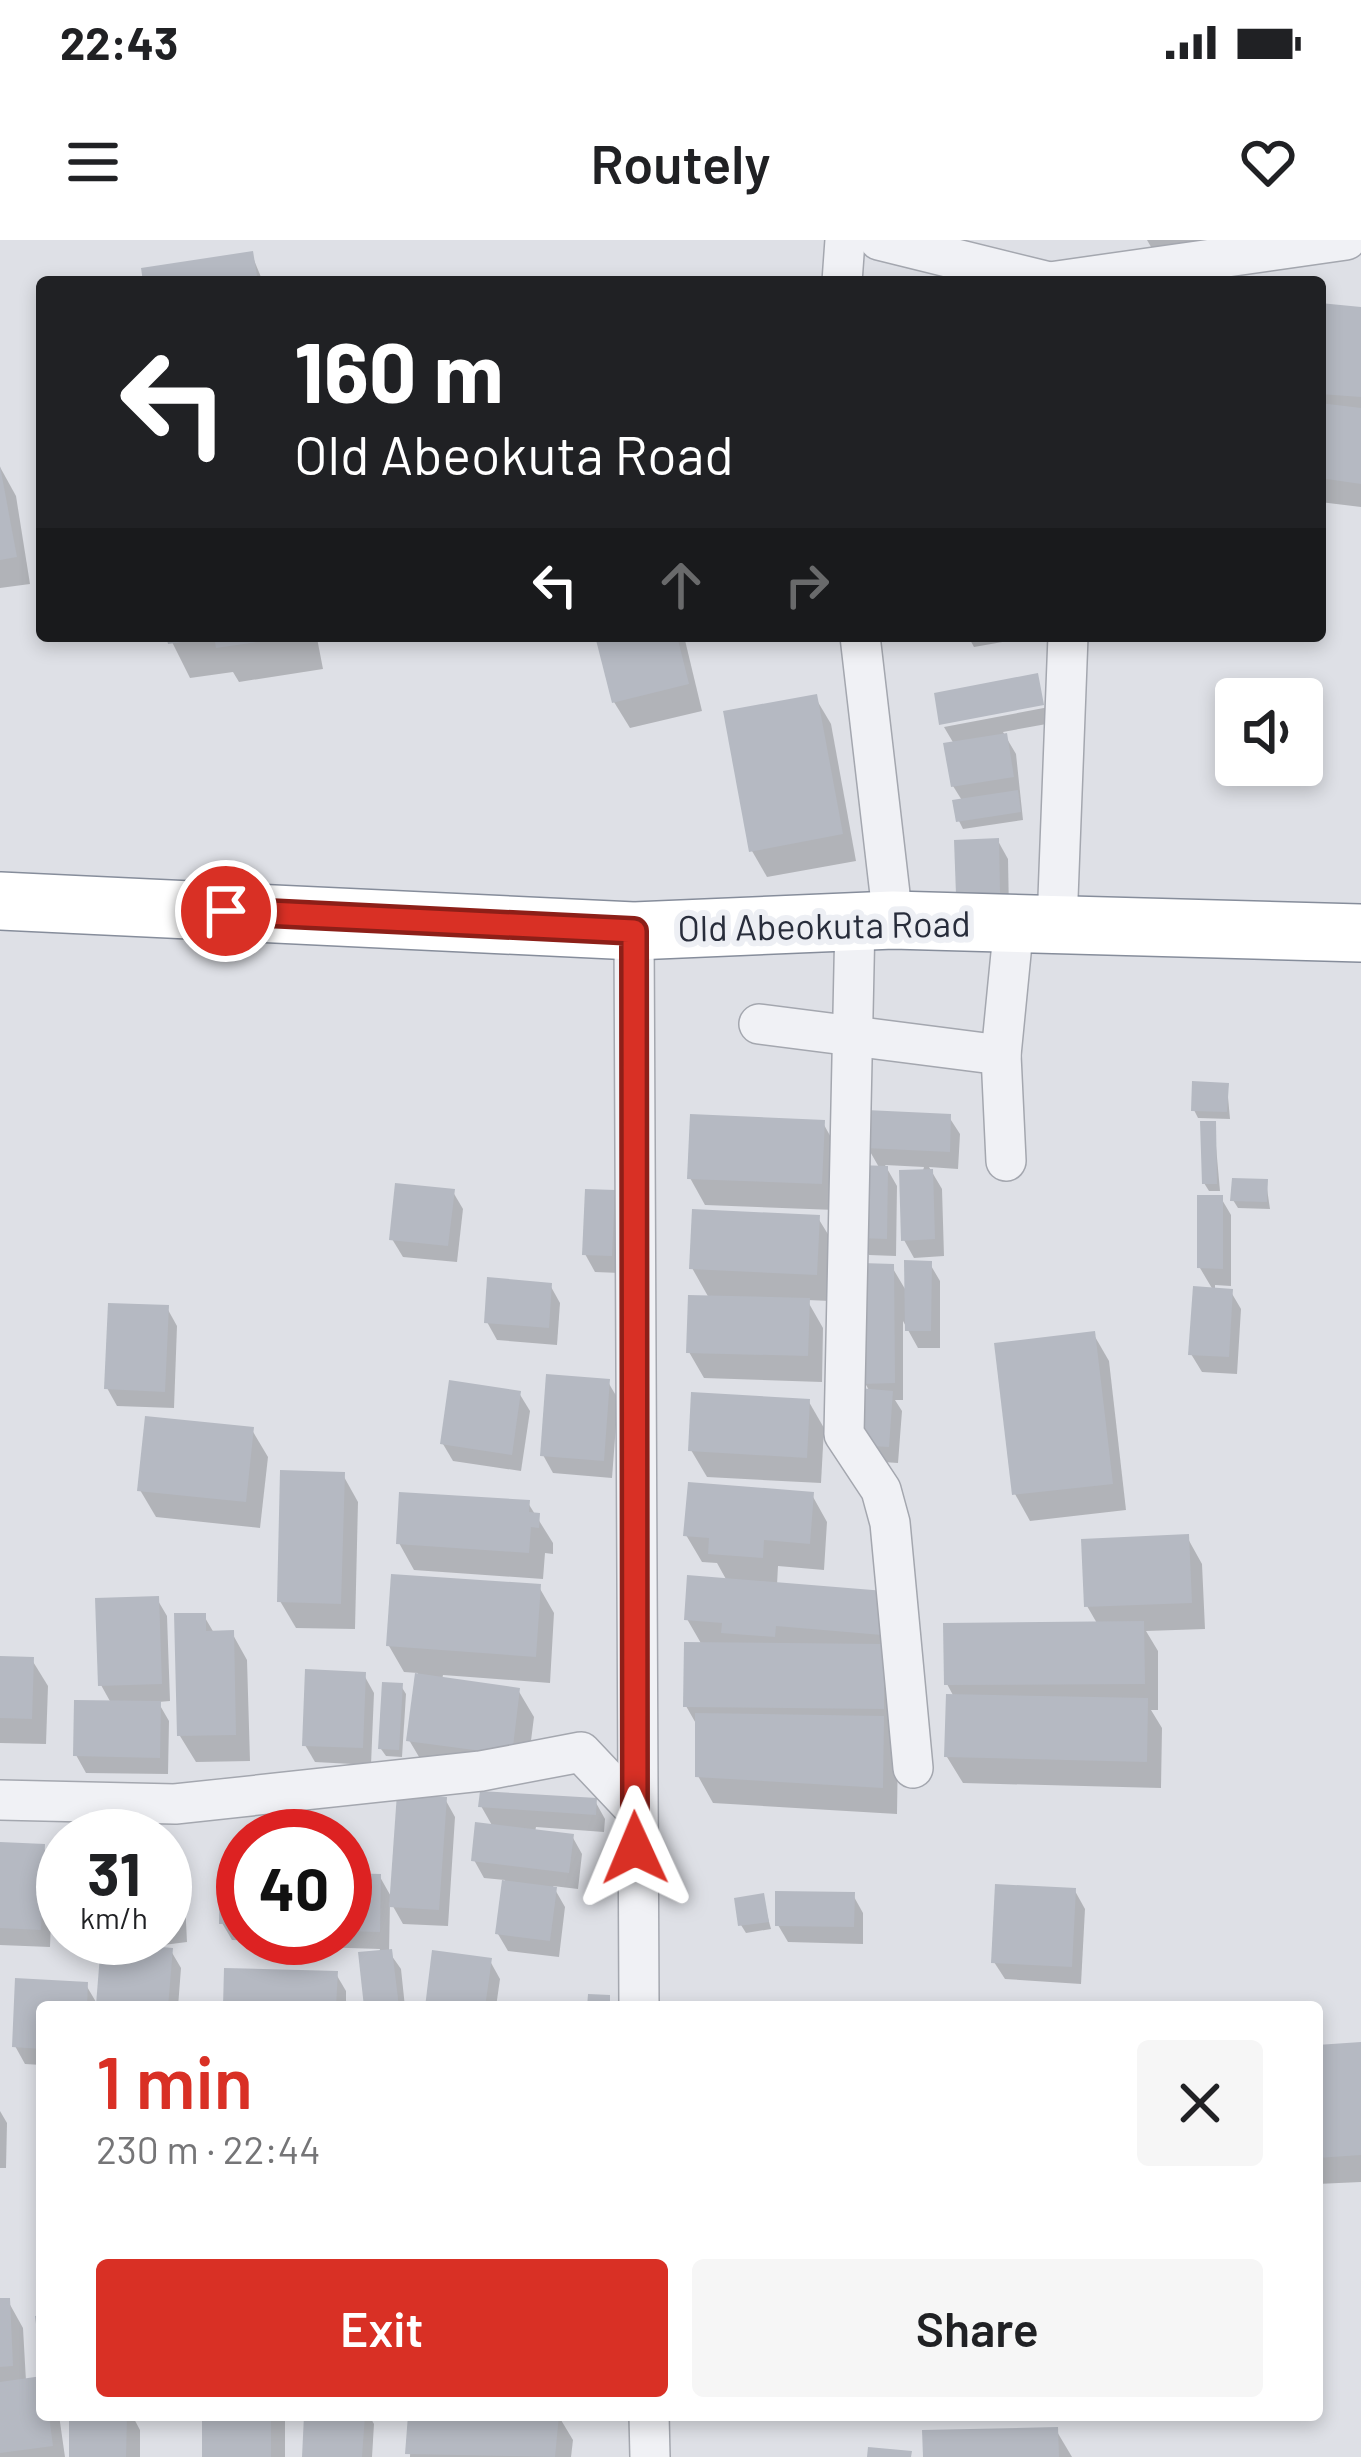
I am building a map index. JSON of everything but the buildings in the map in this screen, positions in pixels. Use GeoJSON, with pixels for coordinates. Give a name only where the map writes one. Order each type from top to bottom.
{"type":"FeatureCollection","features":[{"type":"Feature","properties":{"kind":"highway","name":"Old Abeokuta Road"},"geometry":{"type":"LineString","coordinates":[[0,901],[634,931],[874,920],[1361,933]]}},
{"type":"Feature","properties":{"kind":"street"},"geometry":{"type":"LineString","coordinates":[[842,276],[845,240]]}},
{"type":"Feature","properties":{"kind":"street"},"geometry":{"type":"LineString","coordinates":[[879,240],[1026,276]]}},
{"type":"Feature","properties":{"kind":"street"},"geometry":{"type":"LineString","coordinates":[[1092,276],[1346,240]]}},
{"type":"Feature","properties":{"kind":"street"},"geometry":{"type":"LineString","coordinates":[[860,642],[874,920],[850,1036],[844,1433],[881,1490],[890,1523],[914,1768]]}},
{"type":"Feature","properties":{"kind":"street"},"geometry":{"type":"LineString","coordinates":[[1006,1161],[1001,1055],[1036,924],[1067,642]]}},
{"type":"Feature","properties":{"kind":"street"},"geometry":{"type":"LineString","coordinates":[[634,931],[634,1808],[639,2001]]}},
{"type":"Feature","properties":{"kind":"street"},"geometry":{"type":"LineString","coordinates":[[759,1024],[1001,1055]]}},
{"type":"Feature","properties":{"kind":"street"},"geometry":{"type":"LineString","coordinates":[[0,1800],[175,1804],[481,1771],[581,1752],[634,1808]]}},
{"type":"Feature","properties":{"kind":"street"},"geometry":{"type":"LineString","coordinates":[[649,2421],[650,2457]]}},
{"type":"Feature","properties":{"kind":"route"},"geometry":{"type":"LineString","coordinates":[[226,911],[634,931],[635,1848]]}}]}
